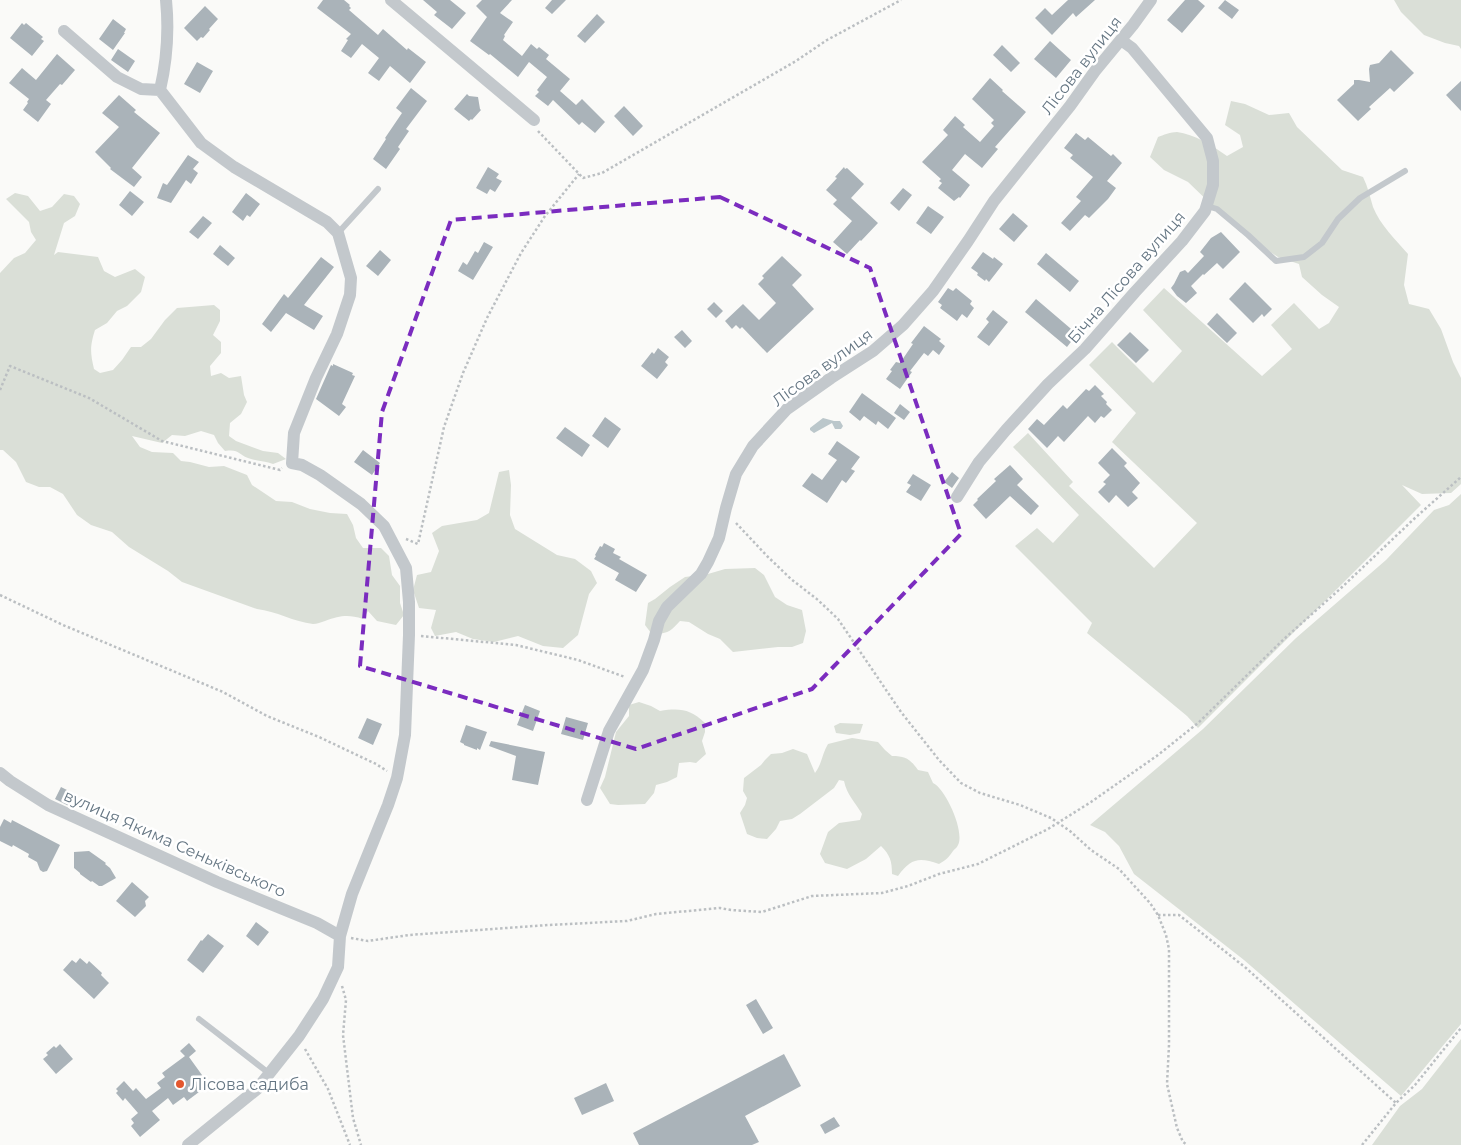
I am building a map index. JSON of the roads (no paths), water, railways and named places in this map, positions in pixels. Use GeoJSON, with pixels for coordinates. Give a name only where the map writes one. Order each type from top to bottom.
{"type":"FeatureCollection","features":[{"type":"Feature","properties":{"kind":"street"},"geometry":{"type":"LineString","coordinates":[[160,90],[166,63],[168,22],[166,0]]}},
{"type":"Feature","properties":{"kind":"street"},"geometry":{"type":"LineString","coordinates":[[391,0],[534,120]]}},
{"type":"Feature","properties":{"kind":"street","name":"Лісова вулиця"},"geometry":{"type":"LineString","coordinates":[[587,800],[609,731],[643,670],[659,621],[667,607],[701,574],[708,562],[719,538],[736,474],[753,446],[787,409],[873,351],[903,325],[933,291],[994,201],[1151,0]]}},
{"type":"Feature","properties":{"kind":"street"},"geometry":{"type":"LineString","coordinates":[[64,31],[117,77],[141,89],[160,90],[201,143],[234,167],[327,222],[338,233],[351,278],[350,295],[337,334],[316,378],[294,433],[292,463],[302,465],[320,474],[361,504],[384,526],[406,568],[409,635],[405,735],[397,778],[352,894],[340,936],[338,967],[322,999],[299,1036],[270,1074],[257,1089],[188,1145]]}},
{"type":"Feature","properties":{"kind":"street","name":"Бічна Лісова вулиця"},"geometry":{"type":"LineString","coordinates":[[957,497],[980,462],[1006,430],[1048,384],[1085,349],[1182,241],[1207,206],[1212,185],[1213,161],[1207,138],[1132,48],[1121,40]]}},
{"type":"Feature","properties":{"kind":"street","name":"вулиця Якима Сеньківського"},"geometry":{"type":"LineString","coordinates":[[0,773],[48,805],[208,878],[317,923],[340,936]]}},
{"type":"Feature","properties":{"kind":"lane"},"geometry":{"type":"LineString","coordinates":[[1207,206],[1217,209],[1248,234],[1276,261],[1304,257],[1322,243],[1338,219],[1360,198],[1405,170]]}},
{"type":"Feature","properties":{"kind":"lane"},"geometry":{"type":"LineString","coordinates":[[338,233],[378,189]]}},
{"type":"Feature","properties":{"kind":"lane"},"geometry":{"type":"LineString","coordinates":[[199,1019],[270,1074]]}},
{"type":"Feature","properties":{"kind":"place","name":"Лісова садиба"},"geometry":{"type":"Point","coordinates":[180,1084]}}]}
